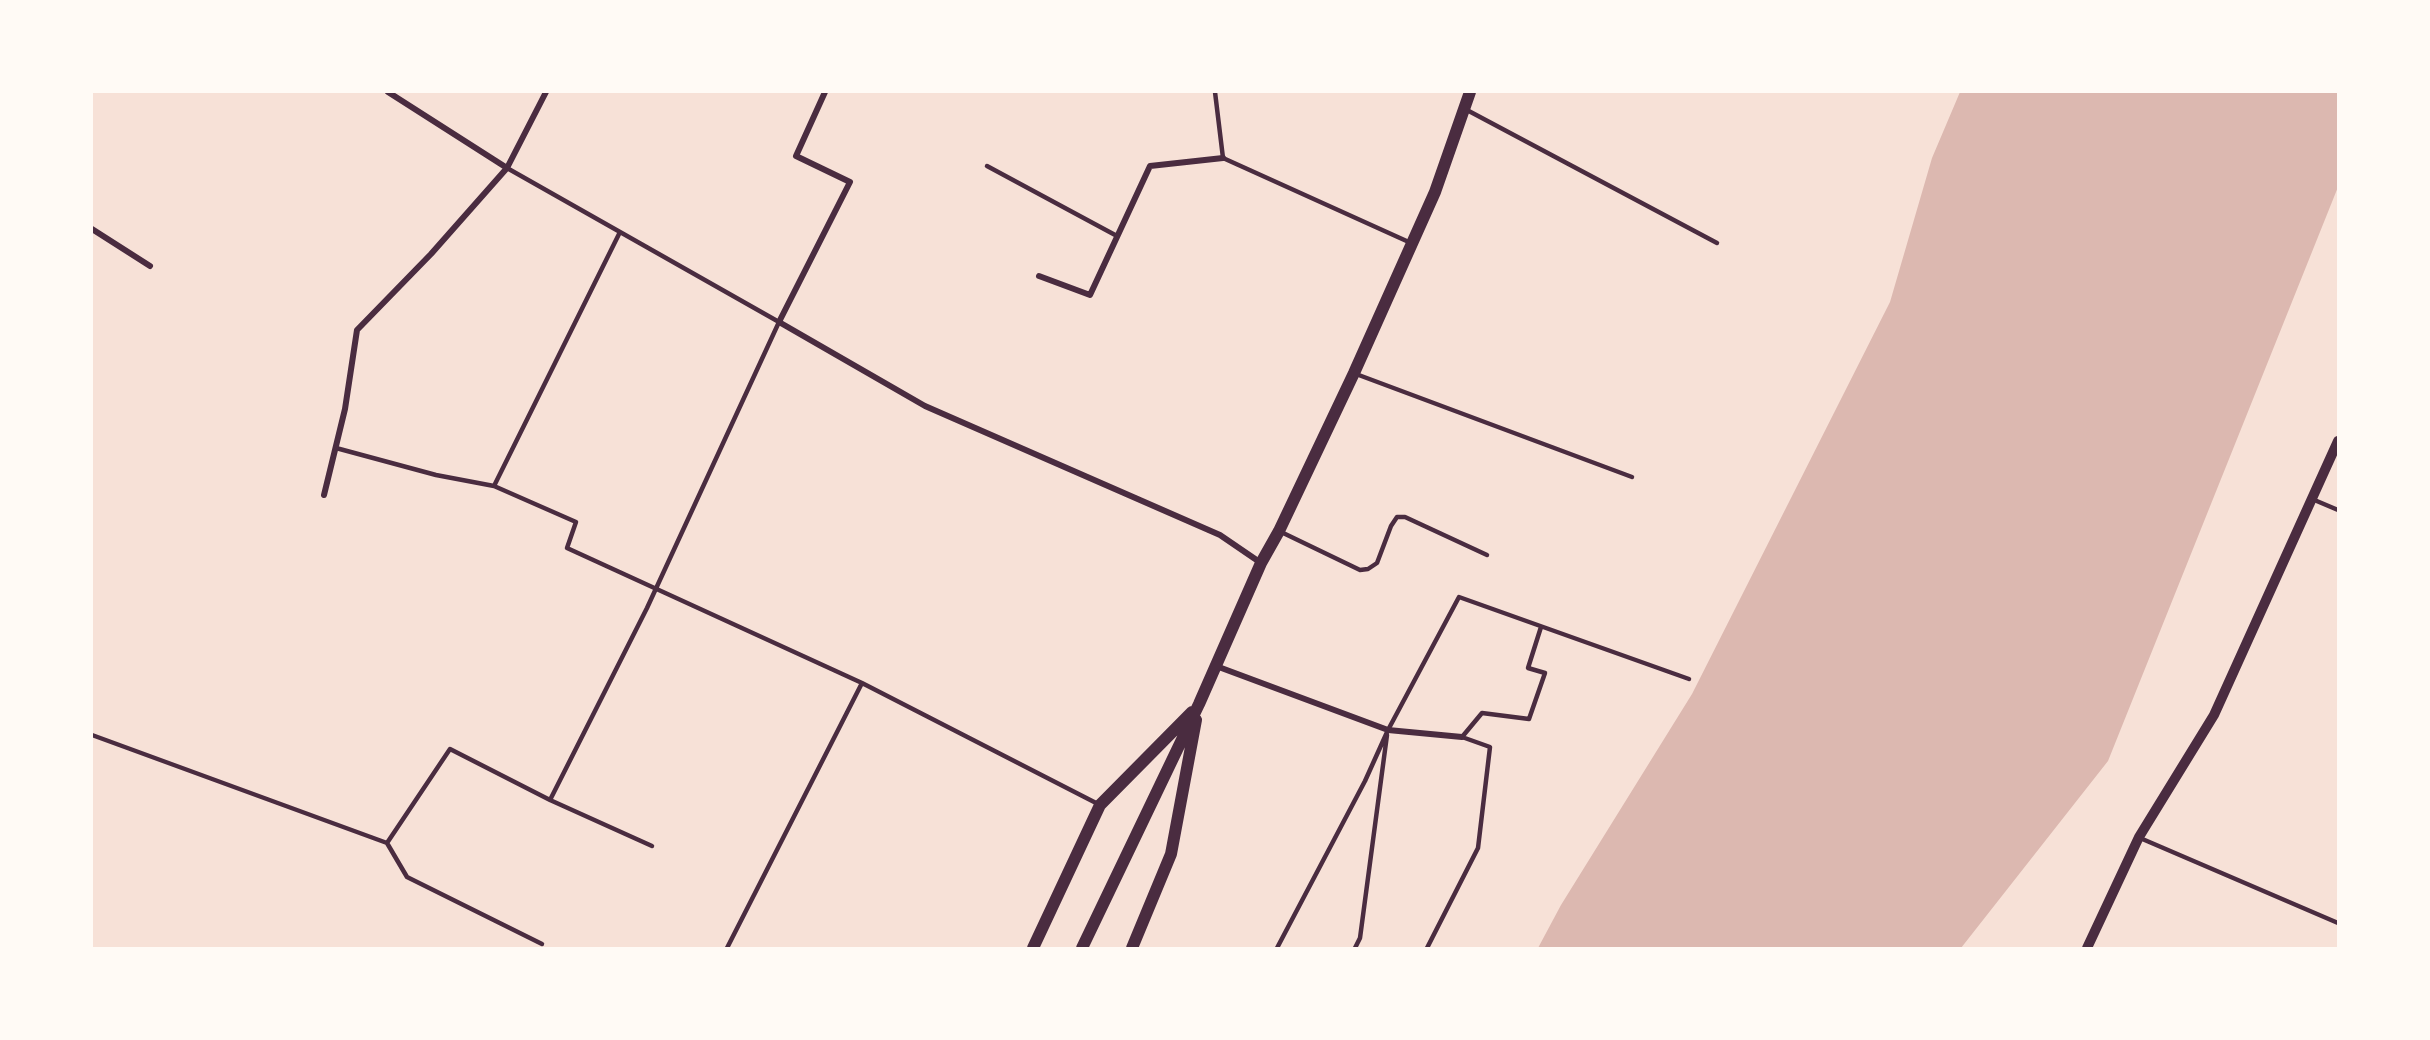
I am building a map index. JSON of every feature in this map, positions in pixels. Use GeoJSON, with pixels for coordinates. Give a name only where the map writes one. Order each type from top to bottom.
{"type":"FeatureCollection","features":[{"type":"Feature","properties":{"kind":"main road"},"geometry":{"type":"LineString","coordinates":[[1082,948],[1354,373],[1435,192],[1470,92]]}},
{"type":"Feature","properties":{"kind":"main road"},"geometry":{"type":"LineString","coordinates":[[1033,948],[1100,805],[1199,704]]}},
{"type":"Feature","properties":{"kind":"main road"},"geometry":{"type":"LineString","coordinates":[[1131,948],[1171,854],[1199,704]]}},
{"type":"Feature","properties":{"kind":"street"},"geometry":{"type":"LineString","coordinates":[[388,92],[507,168]]}},
{"type":"Feature","properties":{"kind":"street"},"geometry":{"type":"LineString","coordinates":[[324,495],[345,409],[357,330],[431,254],[507,168],[546,92]]}},
{"type":"Feature","properties":{"kind":"street"},"geometry":{"type":"LineString","coordinates":[[825,92],[796,156],[850,182],[779,322],[925,406],[1220,535],[1262,564]]}},
{"type":"Feature","properties":{"kind":"street"},"geometry":{"type":"LineString","coordinates":[[1038,276],[1090,294],[1150,166],[1223,158]]}},
{"type":"Feature","properties":{"kind":"street"},"geometry":{"type":"LineString","coordinates":[[92,229],[150,266]]}},
{"type":"Feature","properties":{"kind":"street"},"geometry":{"type":"LineString","coordinates":[[2087,948],[2139,837],[2214,715],[2338,441]]}},
{"type":"Feature","properties":{"kind":"street"},"geometry":{"type":"LineString","coordinates":[[1216,666],[1388,730],[1462,737]]}},
{"type":"Feature","properties":{"kind":"lane"},"geometry":{"type":"LineString","coordinates":[[1215,92],[1223,158],[1411,243]]}},
{"type":"Feature","properties":{"kind":"lane"},"geometry":{"type":"LineString","coordinates":[[1464,108],[1717,243]]}},
{"type":"Feature","properties":{"kind":"lane"},"geometry":{"type":"LineString","coordinates":[[987,166],[1117,236]]}},
{"type":"Feature","properties":{"kind":"lane"},"geometry":{"type":"LineString","coordinates":[[507,168],[779,322],[656,589],[550,800]]}},
{"type":"Feature","properties":{"kind":"lane"},"geometry":{"type":"LineString","coordinates":[[494,486],[620,232]]}},
{"type":"Feature","properties":{"kind":"lane"},"geometry":{"type":"LineString","coordinates":[[1354,373],[1632,477]]}},
{"type":"Feature","properties":{"kind":"lane"},"geometry":{"type":"LineString","coordinates":[[336,448],[436,475],[494,486],[576,522],[567,548],[862,683],[1100,805]]}},
{"type":"Feature","properties":{"kind":"lane"},"geometry":{"type":"LineString","coordinates":[[2312,499],[2338,510]]}},
{"type":"Feature","properties":{"kind":"lane"},"geometry":{"type":"LineString","coordinates":[[1279,531],[1360,570],[1368,569],[1377,563],[1391,526],[1397,517],[1405,517],[1487,555]]}},
{"type":"Feature","properties":{"kind":"lane"},"geometry":{"type":"LineString","coordinates":[[1277,948],[1365,781],[1388,730],[1459,597],[1689,679]]}},
{"type":"Feature","properties":{"kind":"lane"},"geometry":{"type":"LineString","coordinates":[[1427,948],[1478,848],[1490,747],[1462,737],[1482,713],[1529,719],[1545,673],[1528,668],[1541,627]]}},
{"type":"Feature","properties":{"kind":"lane"},"geometry":{"type":"LineString","coordinates":[[727,948],[862,683]]}},
{"type":"Feature","properties":{"kind":"lane"},"geometry":{"type":"LineString","coordinates":[[1355,948],[1360,938],[1388,730]]}},
{"type":"Feature","properties":{"kind":"lane"},"geometry":{"type":"LineString","coordinates":[[92,735],[387,843],[407,877],[542,944]]}},
{"type":"Feature","properties":{"kind":"lane"},"geometry":{"type":"LineString","coordinates":[[387,843],[450,749],[550,800],[652,846]]}},
{"type":"Feature","properties":{"kind":"lane"},"geometry":{"type":"LineString","coordinates":[[2139,837],[2338,923]]}},
{"type":"Feature","properties":{"kind":"shaded area"},"geometry":{"type":"Polygon","coordinates":[[[1960,92],[2338,92],[2338,187],[2108,761],[1961,948],[1538,948],[1561,905],[1692,694],[1890,302],[1932,158],[1960,92]]]}}]}
